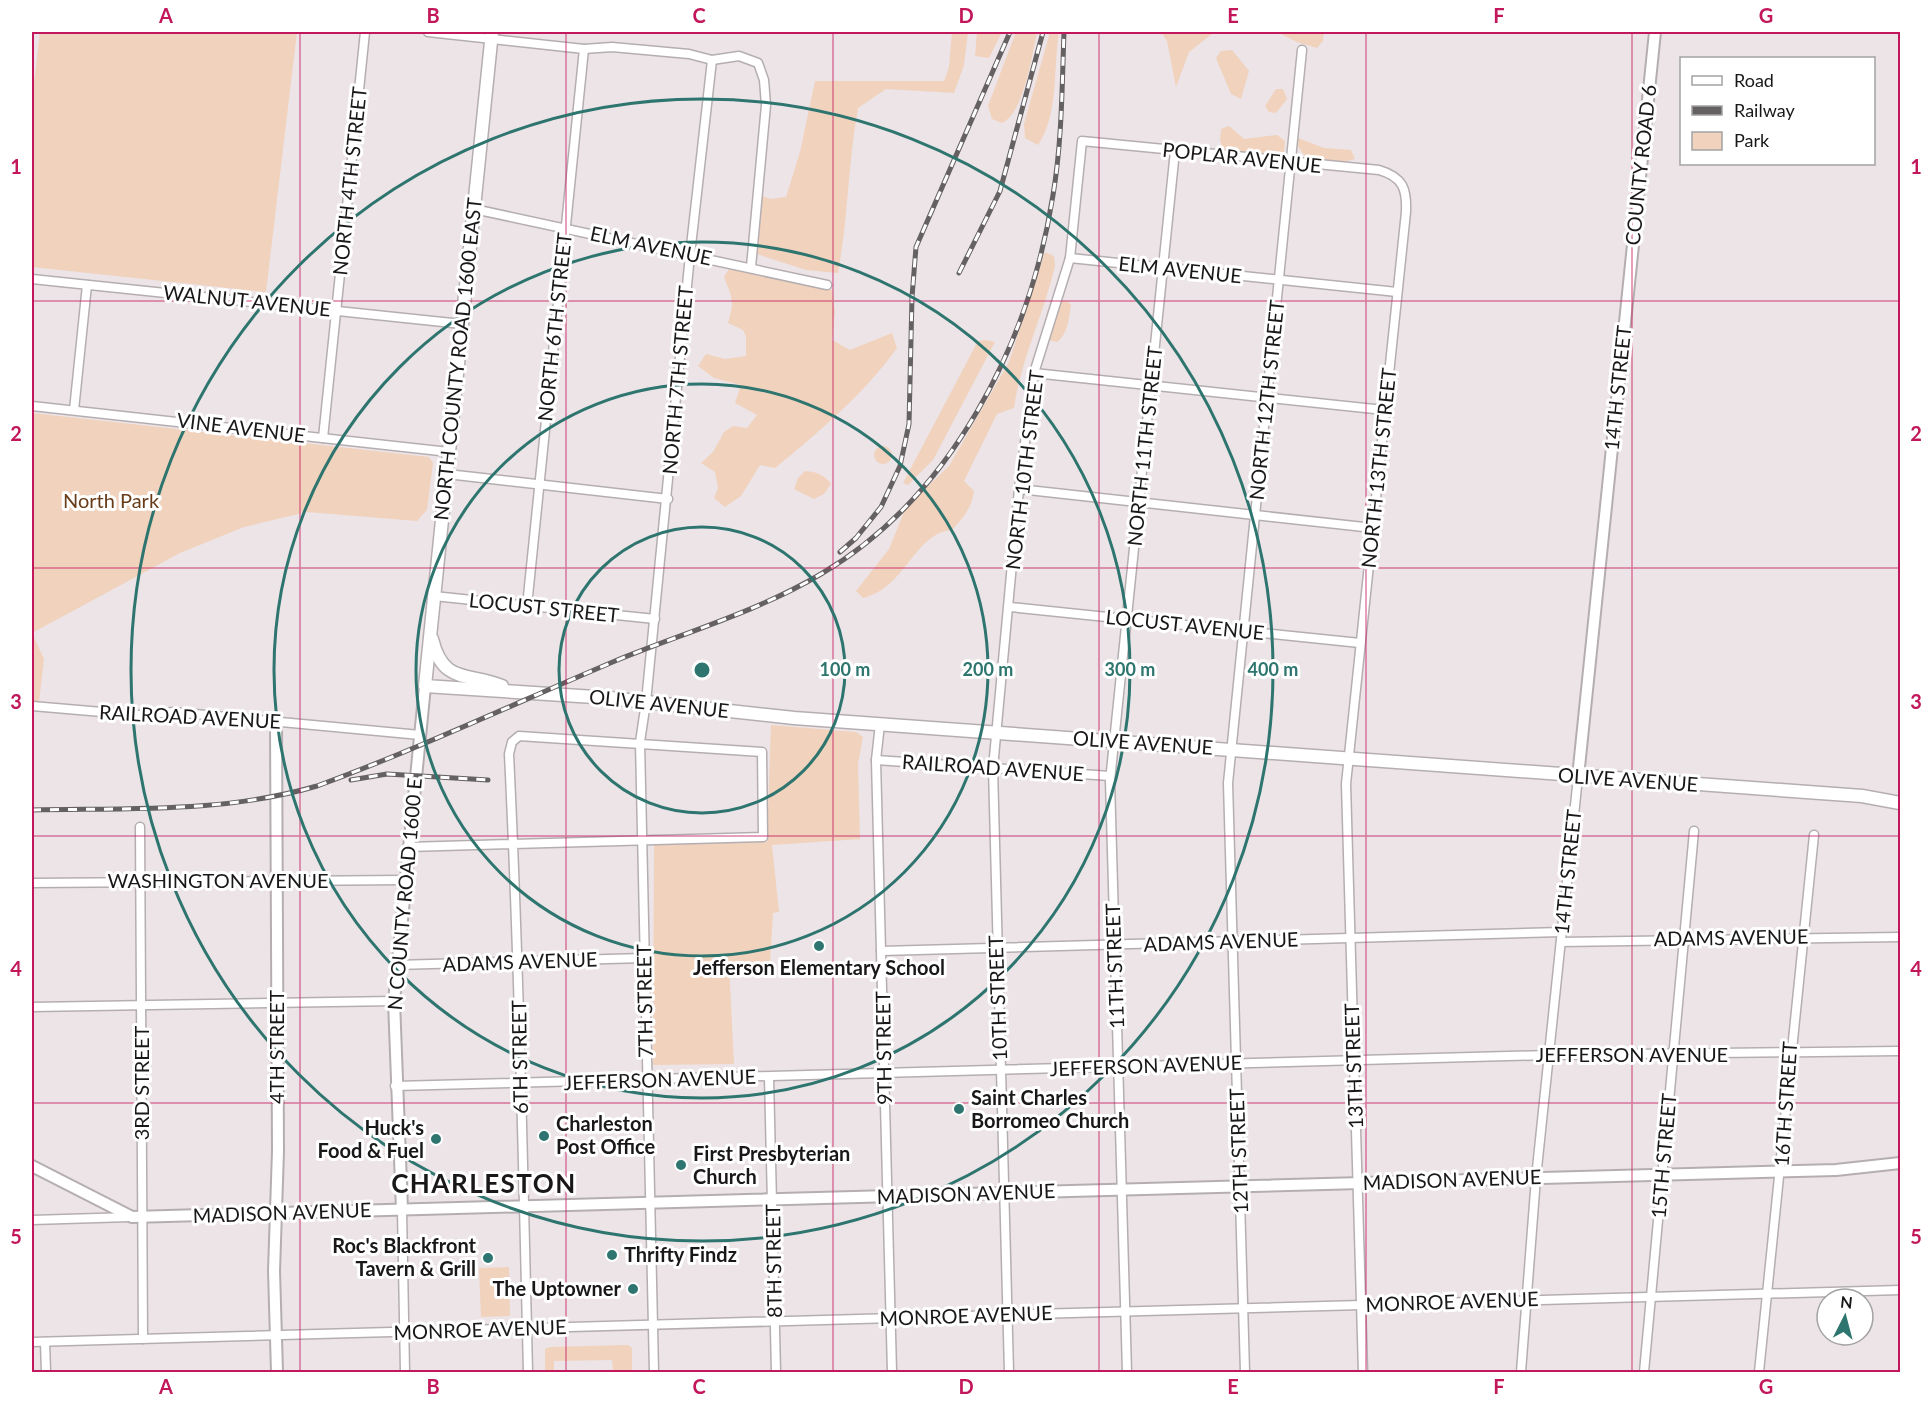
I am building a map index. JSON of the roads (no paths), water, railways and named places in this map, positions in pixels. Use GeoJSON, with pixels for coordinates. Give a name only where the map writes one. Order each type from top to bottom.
{"type":"FeatureCollection","features":[{"type":"Feature","properties":{"kind":"main road","name":"NORTH COUNTY ROAD 1600 EAST"},"geometry":{"type":"LineString","coordinates":[[425,686],[492,35]]}},
{"type":"Feature","properties":{"kind":"main road"},"geometry":{"type":"LineString","coordinates":[[430,633],[435,651],[449,672],[457,677],[493,682],[518,692]]}},
{"type":"Feature","properties":{"kind":"main road","name":"OLIVE AVENUE"},"geometry":{"type":"LineString","coordinates":[[425,686],[646,702],[765,716],[1862,796],[1900,803]]}},
{"type":"Feature","properties":{"kind":"street","name":"NORTH 4TH STREET"},"geometry":{"type":"LineString","coordinates":[[322,438],[365,32]]}},
{"type":"Feature","properties":{"kind":"street"},"geometry":{"type":"LineString","coordinates":[[428,32],[492,35],[584,49],[612,47],[669,52],[712,60],[739,56],[758,63],[764,81],[766,105],[751,267]]}},
{"type":"Feature","properties":{"kind":"street","name":"COUNTY ROAD 6"},"geometry":{"type":"LineString","coordinates":[[1627,299],[1655,32]]}},
{"type":"Feature","properties":{"kind":"street","name":"NORTH 6TH STREET"},"geometry":{"type":"LineString","coordinates":[[527,606],[584,49]]}},
{"type":"Feature","properties":{"kind":"street","name":"NORTH 12TH STREET"},"geometry":{"type":"LineString","coordinates":[[1231,750],[1302,50]]}},
{"type":"Feature","properties":{"kind":"street","name":"NORTH 7TH STREET"},"geometry":{"type":"LineString","coordinates":[[646,702],[668,499],[690,255],[712,60]]}},
{"type":"Feature","properties":{"kind":"street","name":"POPLAR AVENUE"},"geometry":{"type":"LineString","coordinates":[[1082,141],[1379,170],[1399,179]]}},
{"type":"Feature","properties":{"kind":"street","name":"NORTH 10TH STREET"},"geometry":{"type":"LineString","coordinates":[[997,732],[1019,489],[1034,373],[1070,258],[1082,141]]}},
{"type":"Feature","properties":{"kind":"street","name":"NORTH 11TH STREET"},"geometry":{"type":"LineString","coordinates":[[1114,741],[1175,151]]}},
{"type":"Feature","properties":{"kind":"street","name":"NORTH 13TH STREET"},"geometry":{"type":"LineString","coordinates":[[1348,759],[1406,198],[1405,187],[1399,179]]}},
{"type":"Feature","properties":{"kind":"street","name":"ELM AVENUE"},"geometry":{"type":"LineString","coordinates":[[474,209],[827,285]]}},
{"type":"Feature","properties":{"kind":"street","name":"ELM AVENUE"},"geometry":{"type":"LineString","coordinates":[[1070,258],[1397,292]]}},
{"type":"Feature","properties":{"kind":"street","name":"WALNUT AVENUE"},"geometry":{"type":"LineString","coordinates":[[32,279],[462,324]]}},
{"type":"Feature","properties":{"kind":"street"},"geometry":{"type":"LineString","coordinates":[[74,410],[87,285]]}},
{"type":"Feature","properties":{"kind":"street","name":"14TH STREET"},"geometry":{"type":"LineString","coordinates":[[1521,1372],[1536,1178],[1627,299]]}},
{"type":"Feature","properties":{"kind":"street"},"geometry":{"type":"LineString","coordinates":[[1034,373],[1384,410]]}},
{"type":"Feature","properties":{"kind":"street","name":"VINE AVENUE"},"geometry":{"type":"LineString","coordinates":[[32,406],[450,452]]}},
{"type":"Feature","properties":{"kind":"street"},"geometry":{"type":"LineString","coordinates":[[447,474],[668,499]]}},
{"type":"Feature","properties":{"kind":"street"},"geometry":{"type":"LineString","coordinates":[[1019,489],[1373,528]]}},
{"type":"Feature","properties":{"kind":"street","name":"LOCUST STREET"},"geometry":{"type":"LineString","coordinates":[[434,597],[655,619]]}},
{"type":"Feature","properties":{"kind":"street","name":"LOCUST AVENUE"},"geometry":{"type":"LineString","coordinates":[[1010,607],[1360,643]]}},
{"type":"Feature","properties":{"kind":"street","name":"N COUNTY ROAD 1600 E"},"geometry":{"type":"LineString","coordinates":[[402,1210],[395,1086],[394,1001],[404,880],[425,686]]}},
{"type":"Feature","properties":{"kind":"street","name":"7TH STREET"},"geometry":{"type":"LineString","coordinates":[[646,702],[640,742],[641,840],[654,1372]]}},
{"type":"Feature","properties":{"kind":"street","name":"RAILROAD AVENUE"},"geometry":{"type":"LineString","coordinates":[[32,706],[137,715],[174,712],[420,735]]}},
{"type":"Feature","properties":{"kind":"street","name":"4TH STREET"},"geometry":{"type":"LineString","coordinates":[[276,722],[277,1372]]}},
{"type":"Feature","properties":{"kind":"street","name":"9TH STREET"},"geometry":{"type":"LineString","coordinates":[[880,724],[876,760],[892,1372]]}},
{"type":"Feature","properties":{"kind":"street","name":"10TH STREET"},"geometry":{"type":"LineString","coordinates":[[997,732],[993,768],[1009,1372]]}},
{"type":"Feature","properties":{"kind":"street","name":"6TH STREET"},"geometry":{"type":"LineString","coordinates":[[528,1372],[518,962],[509,754],[512,742],[519,736],[640,742]]}},
{"type":"Feature","properties":{"kind":"street","name":"11TH STREET"},"geometry":{"type":"LineString","coordinates":[[1114,741],[1110,776],[1127,1372]]}},
{"type":"Feature","properties":{"kind":"street"},"geometry":{"type":"LineString","coordinates":[[408,848],[763,837],[762,752],[640,742]]}},
{"type":"Feature","properties":{"kind":"street","name":"12TH STREET"},"geometry":{"type":"LineString","coordinates":[[1231,750],[1228,783],[1245,1372]]}},
{"type":"Feature","properties":{"kind":"street","name":"13TH STREET"},"geometry":{"type":"LineString","coordinates":[[1348,759],[1346,784],[1363,1372]]}},
{"type":"Feature","properties":{"kind":"street","name":"RAILROAD AVENUE"},"geometry":{"type":"LineString","coordinates":[[876,760],[1110,776]]}},
{"type":"Feature","properties":{"kind":"street","name":"3RD STREET"},"geometry":{"type":"LineString","coordinates":[[140,827],[142,1006],[137,1217],[143,1339]]}},
{"type":"Feature","properties":{"kind":"street","name":"15TH STREET"},"geometry":{"type":"LineString","coordinates":[[1644,1372],[1694,831]]}},
{"type":"Feature","properties":{"kind":"street","name":"16TH STREET"},"geometry":{"type":"LineString","coordinates":[[1759,1372],[1814,835]]}},
{"type":"Feature","properties":{"kind":"street","name":"WASHINGTON AVENUE"},"geometry":{"type":"LineString","coordinates":[[32,883],[404,880]]}},
{"type":"Feature","properties":{"kind":"street","name":"ADAMS AVENUE"},"geometry":{"type":"LineString","coordinates":[[881,951],[1562,932]]}},
{"type":"Feature","properties":{"kind":"street","name":"ADAMS AVENUE"},"geometry":{"type":"LineString","coordinates":[[1561,942],[1900,937]]}},
{"type":"Feature","properties":{"kind":"street","name":"ADAMS AVENUE"},"geometry":{"type":"LineString","coordinates":[[396,965],[644,958]]}},
{"type":"Feature","properties":{"kind":"street"},"geometry":{"type":"LineString","coordinates":[[32,1007],[394,1001]]}},
{"type":"Feature","properties":{"kind":"street","name":"JEFFERSON AVENUE"},"geometry":{"type":"LineString","coordinates":[[395,1086],[1549,1055],[1898,1051]]}},
{"type":"Feature","properties":{"kind":"street","name":"8TH STREET"},"geometry":{"type":"LineString","coordinates":[[769,1077],[776,1372]]}},
{"type":"Feature","properties":{"kind":"street","name":"MADISON AVENUE"},"geometry":{"type":"LineString","coordinates":[[32,1220],[1781,1171],[1864,1168],[1900,1163]]}},
{"type":"Feature","properties":{"kind":"street"},"geometry":{"type":"LineString","coordinates":[[32,1166],[137,1217]]}},
{"type":"Feature","properties":{"kind":"street"},"geometry":{"type":"LineString","coordinates":[[402,1210],[405,1372]]}},
{"type":"Feature","properties":{"kind":"street","name":"MONROE AVENUE"},"geometry":{"type":"LineString","coordinates":[[32,1342],[1900,1290]]}},
{"type":"Feature","properties":{"kind":"street"},"geometry":{"type":"LineString","coordinates":[[45,1342],[46,1372]]}},
{"type":"Feature","properties":{"kind":"railway"},"geometry":{"type":"LineString","coordinates":[[840,552],[856,538],[881,507],[900,466],[909,424],[912,297],[916,247],[1010,32]]}},
{"type":"Feature","properties":{"kind":"railway"},"geometry":{"type":"LineString","coordinates":[[959,273],[1000,191],[1043,32]]}},
{"type":"Feature","properties":{"kind":"railway"},"geometry":{"type":"LineString","coordinates":[[32,810],[140,809],[211,805],[282,795],[317,786],[430,741],[615,661],[771,600],[821,574],[868,542],[909,503],[946,459],[978,411],[1004,359],[1025,305],[1042,250],[1056,175],[1064,32]]}},
{"type":"Feature","properties":{"kind":"railway"},"geometry":{"type":"LineString","coordinates":[[351,780],[387,774],[488,780]]}},
{"type":"Feature","properties":{"kind":"place","name":"Jefferson Elementary School"},"geometry":{"type":"Point","coordinates":[819,946]}},
{"type":"Feature","properties":{"kind":"place","name":"Saint Charles Borromeo Church"},"geometry":{"type":"Point","coordinates":[959,1109]}},
{"type":"Feature","properties":{"kind":"place","name":"Charleston Post Office"},"geometry":{"type":"Point","coordinates":[544,1136]}},
{"type":"Feature","properties":{"kind":"place","name":"Huck's Food & Fuel"},"geometry":{"type":"Point","coordinates":[436,1139]}},
{"type":"Feature","properties":{"kind":"place","name":"First Presbyterian Church"},"geometry":{"type":"Point","coordinates":[681,1165]}},
{"type":"Feature","properties":{"kind":"place","name":"Thrifty Findz"},"geometry":{"type":"Point","coordinates":[612,1255]}},
{"type":"Feature","properties":{"kind":"place","name":"Roc's Blackfront Tavern & Grill"},"geometry":{"type":"Point","coordinates":[488,1258]}},
{"type":"Feature","properties":{"kind":"place","name":"The Uptowner"},"geometry":{"type":"Point","coordinates":[633,1289]}},
{"type":"Feature","properties":{"kind":"district","name":"CHARLESTON"},"geometry":{"type":"Point","coordinates":[484,1184]}},
{"type":"Feature","properties":{"kind":"park label","name":"North Park"},"geometry":{"type":"Point","coordinates":[111,501]}}]}
